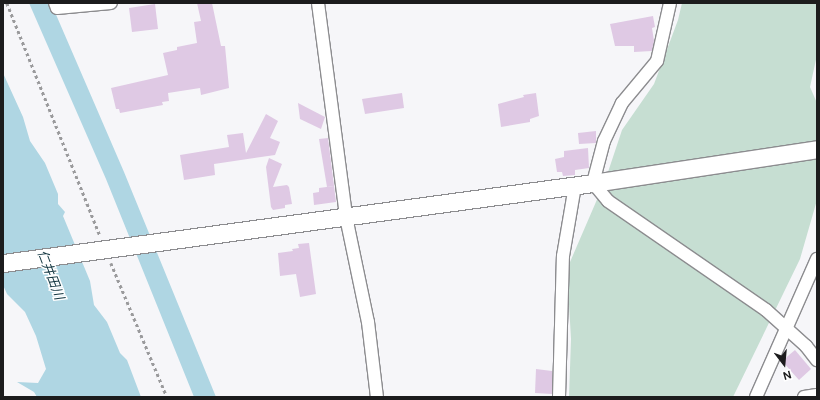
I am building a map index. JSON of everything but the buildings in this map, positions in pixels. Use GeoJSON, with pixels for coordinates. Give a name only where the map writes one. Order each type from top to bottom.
{"type":"FeatureCollection","features":[{"type":"Feature","properties":{"kind":"street"},"geometry":{"type":"LineString","coordinates":[[55,3],[57,8],[111,3]]}},
{"type":"Feature","properties":{"kind":"street"},"geometry":{"type":"LineString","coordinates":[[318,3],[346,217],[368,322],[378,397]]}},
{"type":"Feature","properties":{"kind":"street"},"geometry":{"type":"LineString","coordinates":[[594,183],[604,141],[622,103],[657,61],[670,3]]}},
{"type":"Feature","properties":{"kind":"street"},"geometry":{"type":"LineString","coordinates":[[3,263],[575,186],[817,149]]}},
{"type":"Feature","properties":{"kind":"street"},"geometry":{"type":"LineString","coordinates":[[594,183],[608,201],[766,310],[787,328],[817,360]]}},
{"type":"Feature","properties":{"kind":"street"},"geometry":{"type":"LineString","coordinates":[[559,397],[563,256],[575,186]]}},
{"type":"Feature","properties":{"kind":"street"},"geometry":{"type":"LineString","coordinates":[[756,397],[817,259]]}},
{"type":"Feature","properties":{"kind":"street"},"geometry":{"type":"LineString","coordinates":[[804,397],[817,395]]}},
{"type":"Feature","properties":{"kind":"path"},"geometry":{"type":"LineString","coordinates":[[7,3],[167,397]]}},
{"type":"Feature","properties":{"kind":"green space"},"geometry":{"type":"Polygon","coordinates":[[[682,3],[817,3],[817,55],[810,87],[817,103],[817,200],[800,259],[733,397],[569,397],[571,339],[567,269],[605,181],[622,130],[654,84],[678,20],[682,3]]]}},
{"type":"Feature","properties":{"kind":"water"},"geometry":{"type":"Polygon","coordinates":[[[29,3],[51,3],[124,172],[216,397],[194,397],[106,179],[29,3]]]}},
{"type":"Feature","properties":{"kind":"water","name":"仁井田川"},"geometry":{"type":"Polygon","coordinates":[[[3,73],[23,117],[30,141],[45,163],[58,194],[58,204],[65,212],[63,216],[90,281],[94,305],[107,322],[120,353],[127,360],[141,397],[37,397],[34,392],[17,382],[38,383],[46,369],[36,336],[25,312],[7,294],[3,285],[3,73]]]}}]}
